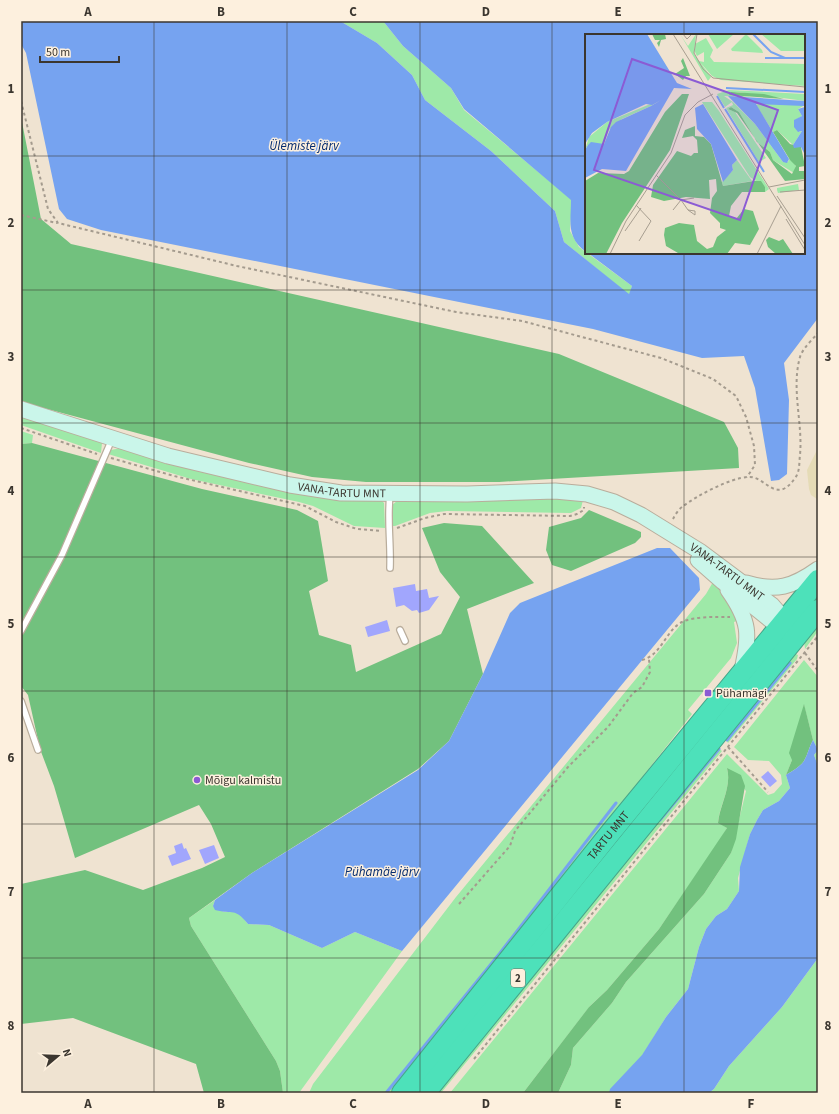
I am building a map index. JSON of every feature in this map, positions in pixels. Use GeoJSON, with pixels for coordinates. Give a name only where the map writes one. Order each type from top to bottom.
{"type":"FeatureCollection","features":[{"type":"Feature","properties":{"kind":"highway","name":"TARTU MNT"},"geometry":{"type":"LineString","coordinates":[[402,1093],[818,580]]}},
{"type":"Feature","properties":{"kind":"highway","name":"TARTU MNT"},"geometry":{"type":"LineString","coordinates":[[425,1093],[801,645],[818,610]]}},
{"type":"Feature","properties":{"kind":"street","name":"VANA-TARTU MNT"},"geometry":{"type":"LineString","coordinates":[[21,409],[168,456],[290,485],[341,493],[390,494],[570,492],[614,502],[627,507],[701,552],[742,582],[782,623]]}},
{"type":"Feature","properties":{"kind":"street","name":"VANA-TARTU MNT"},"geometry":{"type":"LineString","coordinates":[[665,530],[723,582],[782,623]]}},
{"type":"Feature","properties":{"kind":"street"},"geometry":{"type":"LineString","coordinates":[[742,582],[764,587],[787,586],[802,580],[818,569]]}},
{"type":"Feature","properties":{"kind":"street"},"geometry":{"type":"LineString","coordinates":[[723,582],[736,602],[746,625],[748,638],[742,673]]}},
{"type":"Feature","properties":{"kind":"street"},"geometry":{"type":"LineString","coordinates":[[782,623],[801,645]]}},
{"type":"Feature","properties":{"kind":"lane"},"geometry":{"type":"LineString","coordinates":[[21,631],[62,555],[112,439]]}},
{"type":"Feature","properties":{"kind":"lane"},"geometry":{"type":"LineString","coordinates":[[390,494],[387,513],[391,552],[390,568]]}},
{"type":"Feature","properties":{"kind":"lane"},"geometry":{"type":"LineString","coordinates":[[400,630],[405,641]]}},
{"type":"Feature","properties":{"kind":"lane"},"geometry":{"type":"LineString","coordinates":[[21,701],[38,750]]}},
{"type":"Feature","properties":{"kind":"path"},"geometry":{"type":"LineString","coordinates":[[21,101],[48,209],[58,223]]}},
{"type":"Feature","properties":{"kind":"path"},"geometry":{"type":"LineString","coordinates":[[21,215],[237,266],[456,312],[522,321],[661,358],[713,379],[736,396],[746,417],[754,446],[755,465],[747,477]]}},
{"type":"Feature","properties":{"kind":"path"},"geometry":{"type":"LineString","coordinates":[[680,508],[705,492],[747,477],[754,477],[770,488],[778,490],[788,487],[796,478],[801,441],[798,400],[798,371],[801,356],[818,333]]}},
{"type":"Feature","properties":{"kind":"path"},"geometry":{"type":"LineString","coordinates":[[642,660],[648,659],[657,652],[672,631],[680,623],[688,620],[730,617],[736,621]]}},
{"type":"Feature","properties":{"kind":"path"},"geometry":{"type":"LineString","coordinates":[[471,1062],[721,742],[801,645],[818,636]]}},
{"type":"Feature","properties":{"kind":"path"},"geometry":{"type":"LineString","coordinates":[[801,645],[818,671]]}},
{"type":"Feature","properties":{"kind":"path"},"geometry":{"type":"LineString","coordinates":[[459,904],[510,846],[515,831],[568,767],[608,727],[633,693],[642,687],[650,672],[648,659]]}},
{"type":"Feature","properties":{"kind":"path"},"geometry":{"type":"LineString","coordinates":[[721,742],[768,792]]}},
{"type":"Feature","properties":{"kind":"green space"},"geometry":{"type":"Polygon","coordinates":[[[340,21],[383,21],[403,46],[451,88],[464,110],[572,200],[570,231],[579,247],[585,251],[585,254],[589,254],[632,286],[629,295],[564,242],[555,211],[491,151],[425,100],[412,75],[377,43],[340,21]]]}},
{"type":"Feature","properties":{"kind":"green space"},"geometry":{"type":"Polygon","coordinates":[[[21,117],[41,219],[71,244],[559,354],[724,422],[738,448],[739,468],[499,482],[366,482],[312,477],[249,463],[21,402],[21,117]]]}},
{"type":"Feature","properties":{"kind":"green space"},"geometry":{"type":"Polygon","coordinates":[[[21,416],[99,440],[102,443],[101,453],[21,425],[21,416]]]}},
{"type":"Feature","properties":{"kind":"green space"},"geometry":{"type":"Polygon","coordinates":[[[21,431],[33,435],[32,443],[21,444],[21,431]]]}},
{"type":"Feature","properties":{"kind":"green space"},"geometry":{"type":"Polygon","coordinates":[[[32,443],[202,489],[297,510],[318,521],[328,581],[309,591],[319,635],[351,645],[356,672],[441,634],[460,597],[440,572],[422,528],[444,523],[482,526],[534,583],[467,609],[483,674],[449,741],[418,769],[252,873],[189,918],[191,926],[276,1061],[280,1071],[283,1093],[204,1093],[196,1064],[73,1018],[21,1024],[21,884],[85,870],[143,890],[202,868],[225,857],[211,824],[199,805],[75,858],[54,786],[40,749],[28,695],[21,686],[21,444],[32,443]]]}},
{"type":"Feature","properties":{"kind":"green space"},"geometry":{"type":"Polygon","coordinates":[[[121,448],[382,501],[384,503],[385,528],[354,526],[313,506],[191,479],[108,454],[111,450],[121,448]]]}},
{"type":"Feature","properties":{"kind":"green space"},"geometry":{"type":"Polygon","coordinates":[[[552,497],[583,500],[581,508],[571,513],[447,511],[430,513],[395,526],[391,526],[391,506],[397,501],[552,497]]]}},
{"type":"Feature","properties":{"kind":"green space"},"geometry":{"type":"Polygon","coordinates":[[[589,510],[641,532],[641,537],[635,543],[571,571],[552,565],[546,550],[549,527],[581,518],[589,510]]]}},
{"type":"Feature","properties":{"kind":"green space"},"geometry":{"type":"Polygon","coordinates":[[[713,582],[723,594],[739,620],[734,622],[737,643],[731,658],[688,710],[692,714],[393,1093],[309,1093],[313,1084],[456,897],[706,594],[713,582]]]}},
{"type":"Feature","properties":{"kind":"green space"},"geometry":{"type":"Polygon","coordinates":[[[815,627],[818,631],[805,649],[804,641],[815,627]]]}},
{"type":"Feature","properties":{"kind":"green space"},"geometry":{"type":"Polygon","coordinates":[[[793,655],[798,655],[797,659],[728,743],[725,738],[793,655]]]}},
{"type":"Feature","properties":{"kind":"green space"},"geometry":{"type":"Polygon","coordinates":[[[804,660],[818,677],[818,750],[813,740],[804,705],[792,760],[786,775],[790,788],[779,801],[763,810],[757,820],[750,834],[738,878],[739,891],[727,909],[716,916],[706,929],[699,947],[688,989],[666,1017],[642,1056],[609,1093],[558,1093],[571,1065],[573,1048],[612,1003],[626,982],[704,894],[731,853],[746,791],[727,768],[727,789],[718,822],[727,828],[720,840],[659,929],[607,990],[590,1006],[523,1093],[450,1093],[727,754],[768,795],[774,793],[782,784],[781,775],[769,761],[748,760],[734,747],[804,660]]]}},
{"type":"Feature","properties":{"kind":"green space"},"geometry":{"type":"Polygon","coordinates":[[[804,704],[813,740],[804,761],[786,775],[792,760],[789,753],[804,704]]]}},
{"type":"Feature","properties":{"kind":"green space"},"geometry":{"type":"Polygon","coordinates":[[[716,747],[722,751],[441,1093],[434,1093],[716,747]]]}},
{"type":"Feature","properties":{"kind":"green space"},"geometry":{"type":"Polygon","coordinates":[[[818,750],[818,766],[814,755],[818,750]]]}},
{"type":"Feature","properties":{"kind":"green space"},"geometry":{"type":"Polygon","coordinates":[[[727,768],[741,775],[745,786],[736,839],[731,853],[704,894],[626,982],[612,1003],[573,1048],[571,1065],[558,1093],[523,1093],[589,1007],[607,990],[659,929],[727,828],[718,823],[727,789],[727,768]]]}},
{"type":"Feature","properties":{"kind":"green space"},"geometry":{"type":"Polygon","coordinates":[[[215,900],[213,906],[224,912],[235,911],[239,913],[248,924],[269,925],[322,948],[355,932],[402,951],[299,1093],[283,1093],[280,1071],[276,1061],[191,926],[189,918],[215,900]]]}},
{"type":"Feature","properties":{"kind":"green space"},"geometry":{"type":"Polygon","coordinates":[[[818,958],[818,1093],[709,1093],[714,1089],[729,1066],[782,1007],[818,958]]]}},
{"type":"Feature","properties":{"kind":"sand"},"geometry":{"type":"Polygon","coordinates":[[[818,448],[817,499],[811,495],[807,470],[818,448]]]}},
{"type":"Feature","properties":{"kind":"water","name":"Ülemiste järv"},"geometry":{"type":"Polygon","coordinates":[[[21,21],[340,21],[377,43],[412,75],[425,100],[491,151],[555,211],[564,242],[629,294],[632,286],[589,254],[805,254],[805,34],[585,34],[585,251],[575,241],[572,235],[570,222],[571,200],[464,109],[451,88],[403,46],[383,21],[818,21],[818,318],[784,363],[789,400],[787,474],[779,480],[771,481],[755,388],[744,356],[702,358],[593,329],[101,230],[67,219],[59,209],[26,53],[21,44],[21,21]]]}},
{"type":"Feature","properties":{"kind":"water","name":"Pühamäe järv"},"geometry":{"type":"Polygon","coordinates":[[[657,548],[670,548],[699,578],[700,590],[402,951],[355,932],[322,948],[269,925],[248,924],[240,915],[236,913],[215,910],[213,906],[215,900],[252,873],[418,770],[449,741],[483,674],[510,613],[520,603],[657,548]]]}},
{"type":"Feature","properties":{"kind":"water"},"geometry":{"type":"Polygon","coordinates":[[[813,740],[818,750],[814,755],[818,766],[818,958],[782,1007],[729,1066],[714,1089],[709,1093],[609,1093],[610,1089],[642,1055],[666,1017],[688,989],[699,947],[706,929],[716,916],[727,909],[739,891],[740,867],[750,834],[757,820],[763,810],[779,801],[790,788],[786,775],[804,761],[813,740]]]}},
{"type":"Feature","properties":{"kind":"building"},"geometry":{"type":"Polygon","coordinates":[[[415,584],[416,591],[427,589],[429,598],[439,596],[429,610],[419,613],[417,610],[412,611],[404,605],[396,607],[393,588],[415,584]]]}},
{"type":"Feature","properties":{"kind":"building"},"geometry":{"type":"Polygon","coordinates":[[[387,620],[390,631],[368,637],[365,627],[387,620]]]}},
{"type":"Feature","properties":{"kind":"building"},"geometry":{"type":"Polygon","coordinates":[[[768,771],[777,781],[770,787],[761,777],[768,771]]]}},
{"type":"Feature","properties":{"kind":"building"},"geometry":{"type":"Polygon","coordinates":[[[182,843],[191,859],[172,866],[168,856],[176,853],[174,846],[182,843]]]}},
{"type":"Feature","properties":{"kind":"building"},"geometry":{"type":"Polygon","coordinates":[[[214,845],[219,858],[205,864],[199,850],[214,845]]]}},
{"type":"Feature","properties":{"kind":"waterway"},"geometry":{"type":"LineString","coordinates":[[727,740],[790,663]]}},
{"type":"Feature","properties":{"kind":"waterway"},"geometry":{"type":"LineString","coordinates":[[660,820],[719,749]]}},
{"type":"Feature","properties":{"kind":"waterway"},"geometry":{"type":"LineString","coordinates":[[386,1093],[500,953],[616,803]]}},
{"type":"Feature","properties":{"kind":"place","name":"Pühamägi"},"geometry":{"type":"Point","coordinates":[708,693]}},
{"type":"Feature","properties":{"kind":"place","name":"Mõigu kalmistu"},"geometry":{"type":"Point","coordinates":[197,780]}}]}
